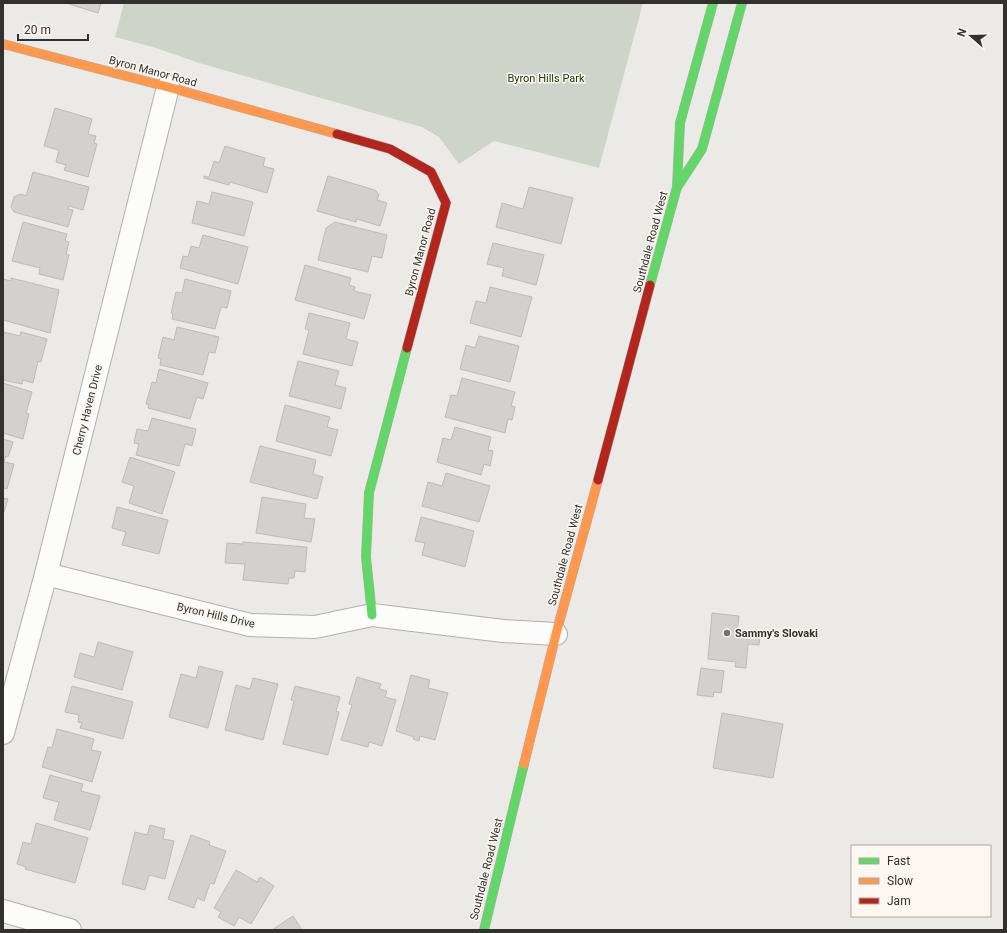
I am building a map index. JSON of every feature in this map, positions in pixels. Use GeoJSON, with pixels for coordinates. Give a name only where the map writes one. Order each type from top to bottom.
{"type":"FeatureCollection","features":[{"type":"Feature","properties":{"kind":"main road","name":"Southdale Road West"},"geometry":{"type":"LineString","coordinates":[[484,930],[556,634],[677,187],[680,124],[713,3]]}},
{"type":"Feature","properties":{"kind":"main road","name":"Southdale Road West"},"geometry":{"type":"LineString","coordinates":[[677,187],[702,149],[742,3]]}},
{"type":"Feature","properties":{"kind":"main road","name":"Byron Manor Road"},"geometry":{"type":"LineString","coordinates":[[3,44],[168,87],[390,149],[431,172],[446,203],[369,493],[366,557],[372,615]]}},
{"type":"Feature","properties":{"kind":"street","name":"Cherry Haven Drive"},"geometry":{"type":"LineString","coordinates":[[3,732],[46,574],[168,87]]}},
{"type":"Feature","properties":{"kind":"street","name":"Byron Hills Drive"},"geometry":{"type":"LineString","coordinates":[[46,574],[250,625],[316,627],[372,615],[503,631],[556,634]]}},
{"type":"Feature","properties":{"kind":"street"},"geometry":{"type":"LineString","coordinates":[[3,911],[70,930]]}},
{"type":"Feature","properties":{"kind":"green space","name":"Byron Hills Park"},"geometry":{"type":"Polygon","coordinates":[[[124,3],[643,3],[599,168],[494,141],[459,164],[439,137],[422,127],[199,63],[156,48],[115,37],[124,3]]]}},
{"type":"Feature","properties":{"kind":"building"},"geometry":{"type":"Polygon","coordinates":[[[69,3],[101,3],[98,13],[69,3]]]}},
{"type":"Feature","properties":{"kind":"building"},"geometry":{"type":"Polygon","coordinates":[[[55,108],[92,119],[88,134],[96,136],[94,143],[97,144],[88,177],[64,170],[66,165],[56,162],[59,150],[44,146],[55,108]]]}},
{"type":"Feature","properties":{"kind":"building"},"geometry":{"type":"Polygon","coordinates":[[[225,146],[265,158],[263,166],[274,169],[267,193],[230,182],[229,185],[204,178],[204,176],[209,177],[214,161],[219,163],[225,146]]]}},
{"type":"Feature","properties":{"kind":"building"},"geometry":{"type":"Polygon","coordinates":[[[33,172],[89,187],[83,210],[69,206],[68,209],[73,210],[68,227],[14,212],[11,207],[14,197],[20,194],[26,196],[33,172]]]}},
{"type":"Feature","properties":{"kind":"building"},"geometry":{"type":"Polygon","coordinates":[[[328,176],[375,190],[379,195],[377,200],[387,203],[380,226],[357,219],[356,222],[317,211],[328,176]]]}},
{"type":"Feature","properties":{"kind":"building"},"geometry":{"type":"Polygon","coordinates":[[[529,187],[573,198],[561,244],[496,227],[502,203],[523,209],[529,187]]]}},
{"type":"Feature","properties":{"kind":"building"},"geometry":{"type":"Polygon","coordinates":[[[212,192],[253,202],[244,236],[192,223],[197,201],[209,204],[212,192]]]}},
{"type":"Feature","properties":{"kind":"building"},"geometry":{"type":"Polygon","coordinates":[[[23,222],[67,234],[65,241],[69,242],[66,254],[69,255],[63,280],[39,274],[40,268],[12,261],[23,222]]]}},
{"type":"Feature","properties":{"kind":"building"},"geometry":{"type":"Polygon","coordinates":[[[335,222],[387,235],[382,258],[372,256],[368,272],[318,260],[326,228],[335,222]]]}},
{"type":"Feature","properties":{"kind":"building"},"geometry":{"type":"Polygon","coordinates":[[[203,235],[248,247],[238,284],[180,268],[183,256],[188,257],[191,246],[199,248],[203,235]]]}},
{"type":"Feature","properties":{"kind":"building"},"geometry":{"type":"Polygon","coordinates":[[[493,243],[544,255],[536,285],[502,276],[504,268],[487,264],[493,243]]]}},
{"type":"Feature","properties":{"kind":"building"},"geometry":{"type":"Polygon","coordinates":[[[305,265],[351,278],[349,285],[355,287],[354,291],[371,295],[364,319],[295,300],[305,265]]]}},
{"type":"Feature","properties":{"kind":"building"},"geometry":{"type":"Polygon","coordinates":[[[11,278],[59,290],[50,333],[3,320],[3,279],[11,281],[11,278]]]}},
{"type":"Feature","properties":{"kind":"building"},"geometry":{"type":"Polygon","coordinates":[[[185,279],[231,291],[227,308],[221,307],[215,329],[172,319],[173,314],[171,313],[176,292],[182,293],[185,279]]]}},
{"type":"Feature","properties":{"kind":"building"},"geometry":{"type":"Polygon","coordinates":[[[490,287],[532,297],[521,337],[470,323],[476,301],[486,303],[490,287]]]}},
{"type":"Feature","properties":{"kind":"building"},"geometry":{"type":"Polygon","coordinates":[[[309,313],[350,323],[346,339],[358,342],[352,366],[303,354],[309,330],[305,329],[309,313]]]}},
{"type":"Feature","properties":{"kind":"building"},"geometry":{"type":"Polygon","coordinates":[[[177,327],[219,337],[215,353],[209,352],[203,375],[160,365],[161,359],[158,358],[163,337],[174,340],[177,327]]]}},
{"type":"Feature","properties":{"kind":"building"},"geometry":{"type":"Polygon","coordinates":[[[3,332],[20,336],[21,332],[47,339],[41,362],[38,361],[33,383],[23,380],[22,384],[3,380],[3,332]]]}},
{"type":"Feature","properties":{"kind":"building"},"geometry":{"type":"Polygon","coordinates":[[[479,336],[519,346],[510,382],[460,369],[466,345],[475,348],[479,336]]]}},
{"type":"Feature","properties":{"kind":"building"},"geometry":{"type":"Polygon","coordinates":[[[298,361],[339,371],[335,385],[346,388],[341,409],[289,396],[298,361]]]}},
{"type":"Feature","properties":{"kind":"building"},"geometry":{"type":"Polygon","coordinates":[[[159,369],[208,383],[203,399],[197,397],[190,419],[148,408],[149,404],[146,404],[152,382],[156,383],[159,369]]]}},
{"type":"Feature","properties":{"kind":"building"},"geometry":{"type":"Polygon","coordinates":[[[462,378],[515,392],[511,406],[515,407],[512,420],[508,419],[505,433],[445,417],[451,395],[457,396],[462,378]]]}},
{"type":"Feature","properties":{"kind":"building"},"geometry":{"type":"Polygon","coordinates":[[[3,383],[32,392],[26,413],[29,414],[23,439],[3,433],[3,383]]]}},
{"type":"Feature","properties":{"kind":"building"},"geometry":{"type":"Polygon","coordinates":[[[285,405],[330,417],[327,427],[338,430],[331,456],[276,441],[285,405]]]}},
{"type":"Feature","properties":{"kind":"building"},"geometry":{"type":"Polygon","coordinates":[[[152,418],[196,429],[192,446],[185,444],[179,466],[136,455],[139,444],[134,443],[137,429],[148,431],[152,418]]]}},
{"type":"Feature","properties":{"kind":"building"},"geometry":{"type":"Polygon","coordinates":[[[455,427],[491,437],[488,450],[493,451],[490,466],[484,464],[481,475],[437,462],[443,438],[451,440],[455,427]]]}},
{"type":"Feature","properties":{"kind":"building"},"geometry":{"type":"Polygon","coordinates":[[[3,439],[13,442],[8,457],[6,456],[4,462],[14,464],[7,489],[3,488],[3,439]]]}},
{"type":"Feature","properties":{"kind":"building"},"geometry":{"type":"Polygon","coordinates":[[[260,446],[316,460],[313,474],[323,477],[317,499],[250,482],[260,446]]]}},
{"type":"Feature","properties":{"kind":"building"},"geometry":{"type":"Polygon","coordinates":[[[130,457],[175,472],[162,514],[129,503],[134,486],[122,482],[130,457]]]}},
{"type":"Feature","properties":{"kind":"building"},"geometry":{"type":"Polygon","coordinates":[[[446,473],[490,486],[479,522],[422,506],[428,482],[442,486],[446,473]]]}},
{"type":"Feature","properties":{"kind":"building"},"geometry":{"type":"Polygon","coordinates":[[[262,497],[306,504],[304,518],[315,519],[311,542],[256,533],[262,497]]]}},
{"type":"Feature","properties":{"kind":"building"},"geometry":{"type":"Polygon","coordinates":[[[3,498],[8,499],[3,515],[3,498]]]}},
{"type":"Feature","properties":{"kind":"building"},"geometry":{"type":"Polygon","coordinates":[[[117,507],[168,520],[159,554],[122,545],[126,532],[112,528],[117,507]]]}},
{"type":"Feature","properties":{"kind":"building"},"geometry":{"type":"Polygon","coordinates":[[[421,517],[474,531],[465,567],[422,555],[425,543],[415,541],[421,517]]]}},
{"type":"Feature","properties":{"kind":"building"},"geometry":{"type":"Polygon","coordinates":[[[243,542],[307,547],[305,572],[295,571],[294,578],[289,578],[288,584],[243,580],[245,564],[225,563],[227,543],[243,544],[243,542]]]}},
{"type":"Feature","properties":{"kind":"building"},"geometry":{"type":"Polygon","coordinates":[[[712,613],[739,616],[737,633],[760,636],[759,645],[748,644],[746,668],[735,667],[736,662],[708,659],[712,613]]]}},
{"type":"Feature","properties":{"kind":"building"},"geometry":{"type":"Polygon","coordinates":[[[98,642],[133,652],[122,690],[74,677],[80,653],[94,657],[98,642]]]}},
{"type":"Feature","properties":{"kind":"building"},"geometry":{"type":"Polygon","coordinates":[[[199,666],[223,672],[208,728],[169,717],[181,674],[196,678],[199,666]]]}},
{"type":"Feature","properties":{"kind":"building"},"geometry":{"type":"Polygon","coordinates":[[[701,668],[724,671],[721,693],[714,692],[713,697],[697,695],[701,668]]]}},
{"type":"Feature","properties":{"kind":"building"},"geometry":{"type":"Polygon","coordinates":[[[411,675],[430,680],[428,688],[448,693],[435,740],[420,736],[419,741],[413,739],[414,737],[396,731],[411,675]]]}},
{"type":"Feature","properties":{"kind":"building"},"geometry":{"type":"Polygon","coordinates":[[[357,677],[381,684],[379,689],[387,691],[385,697],[396,700],[382,746],[369,742],[368,747],[341,740],[352,705],[349,704],[357,677]]]}},
{"type":"Feature","properties":{"kind":"building"},"geometry":{"type":"Polygon","coordinates":[[[253,678],[278,684],[263,740],[225,730],[236,685],[250,689],[253,678]]]}},
{"type":"Feature","properties":{"kind":"building"},"geometry":{"type":"Polygon","coordinates":[[[72,686],[133,702],[123,739],[80,728],[82,723],[78,722],[79,715],[65,712],[72,686]]]}},
{"type":"Feature","properties":{"kind":"building"},"geometry":{"type":"Polygon","coordinates":[[[295,686],[340,697],[336,711],[339,712],[328,755],[283,744],[294,701],[291,700],[295,686]]]}},
{"type":"Feature","properties":{"kind":"building"},"geometry":{"type":"Polygon","coordinates":[[[722,713],[783,724],[773,778],[713,768],[722,713]]]}},
{"type":"Feature","properties":{"kind":"building"},"geometry":{"type":"Polygon","coordinates":[[[57,729],[94,739],[91,750],[101,752],[92,782],[42,767],[48,747],[52,748],[57,729]]]}},
{"type":"Feature","properties":{"kind":"building"},"geometry":{"type":"Polygon","coordinates":[[[50,775],[83,784],[81,791],[100,796],[90,830],[54,820],[59,802],[43,798],[50,775]]]}},
{"type":"Feature","properties":{"kind":"building"},"geometry":{"type":"Polygon","coordinates":[[[36,823],[88,838],[75,883],[25,869],[26,867],[17,864],[23,842],[31,844],[36,823]]]}},
{"type":"Feature","properties":{"kind":"building"},"geometry":{"type":"Polygon","coordinates":[[[150,825],[165,829],[163,839],[174,841],[165,879],[149,875],[145,890],[122,884],[135,832],[147,835],[150,825]]]}},
{"type":"Feature","properties":{"kind":"building"},"geometry":{"type":"Polygon","coordinates":[[[191,835],[210,842],[209,845],[226,851],[214,884],[210,883],[204,901],[197,898],[194,908],[168,899],[191,835]]]}},
{"type":"Feature","properties":{"kind":"building"},"geometry":{"type":"Polygon","coordinates":[[[236,870],[257,882],[260,877],[274,886],[251,924],[239,917],[234,926],[218,917],[221,912],[214,908],[236,870]]]}},
{"type":"Feature","properties":{"kind":"building"},"geometry":{"type":"Polygon","coordinates":[[[293,916],[302,930],[272,930],[293,916]]]}},
{"type":"Feature","properties":{"kind":"traffic: fast"},"geometry":{"type":"LineString","coordinates":[[650,285],[677,187],[680,123],[713,3]]}},
{"type":"Feature","properties":{"kind":"traffic: fast"},"geometry":{"type":"LineString","coordinates":[[678,186],[702,149],[742,3]]}},
{"type":"Feature","properties":{"kind":"traffic: fast"},"geometry":{"type":"LineString","coordinates":[[372,615],[366,557],[369,493],[407,348]]}},
{"type":"Feature","properties":{"kind":"traffic: fast"},"geometry":{"type":"LineString","coordinates":[[484,930],[524,764]]}},
{"type":"Feature","properties":{"kind":"traffic: slow"},"geometry":{"type":"LineString","coordinates":[[3,44],[168,87],[337,134]]}},
{"type":"Feature","properties":{"kind":"traffic: slow"},"geometry":{"type":"LineString","coordinates":[[524,764],[556,634],[598,480]]}},
{"type":"Feature","properties":{"kind":"traffic: jam"},"geometry":{"type":"LineString","coordinates":[[337,134],[390,149],[431,172],[446,203],[407,348]]}},
{"type":"Feature","properties":{"kind":"traffic: jam"},"geometry":{"type":"LineString","coordinates":[[598,480],[650,285]]}},
{"type":"Feature","properties":{"kind":"place","name":"Sammy's Slovaki"},"geometry":{"type":"Point","coordinates":[727,633]}}]}
